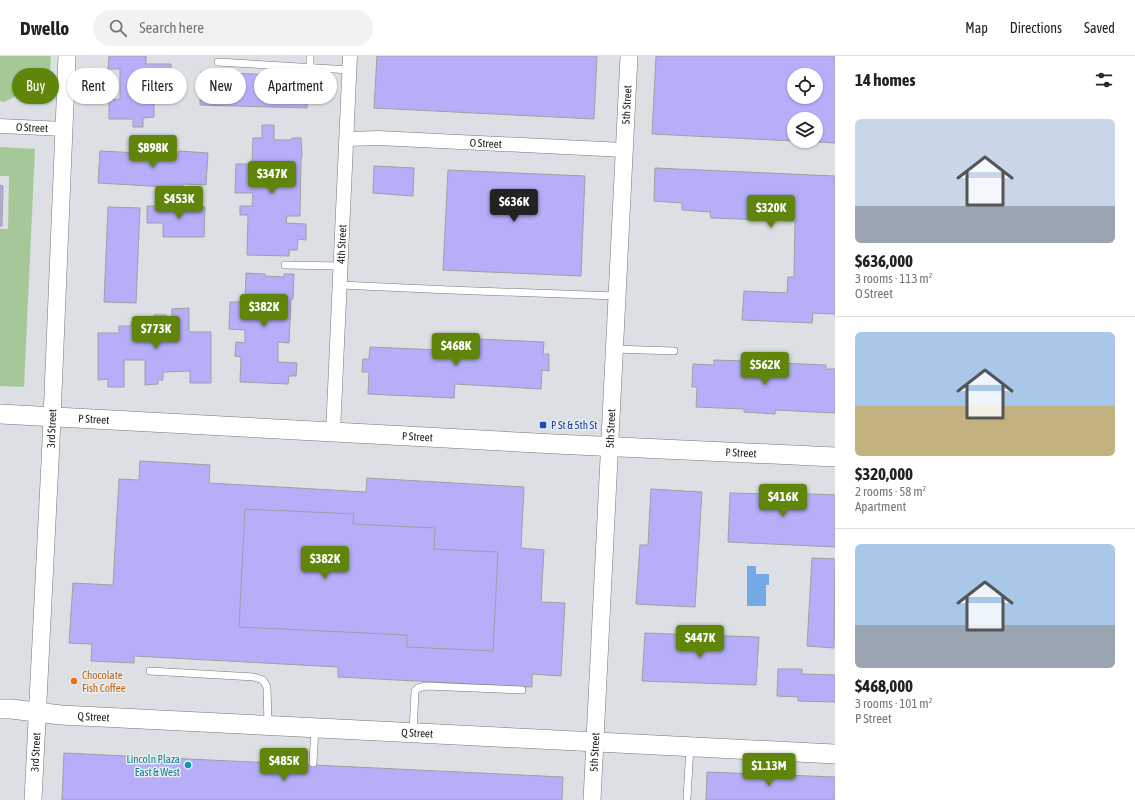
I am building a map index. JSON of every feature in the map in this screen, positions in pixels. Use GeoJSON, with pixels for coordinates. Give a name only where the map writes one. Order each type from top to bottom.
{"type":"FeatureCollection","features":[{"type":"Feature","properties":{"kind":"main road","name":"P Street"},"geometry":{"type":"LineString","coordinates":[[0,414],[333,433],[835,458]]}},
{"type":"Feature","properties":{"kind":"main road","name":"Q Street"},"geometry":{"type":"LineString","coordinates":[[0,708],[61,715],[835,754]]}},
{"type":"Feature","properties":{"kind":"street","name":"3rd Street"},"geometry":{"type":"LineString","coordinates":[[33,800],[52,417],[67,56]]}},
{"type":"Feature","properties":{"kind":"street","name":"4th Street"},"geometry":{"type":"LineString","coordinates":[[333,433],[350,56]]}},
{"type":"Feature","properties":{"kind":"street","name":"5th Street"},"geometry":{"type":"LineString","coordinates":[[592,800],[629,56]]}},
{"type":"Feature","properties":{"kind":"street","name":"O Street"},"geometry":{"type":"LineString","coordinates":[[0,126],[64,129]]}},
{"type":"Feature","properties":{"kind":"street","name":"O Street"},"geometry":{"type":"LineString","coordinates":[[347,139],[386,138],[624,150]]}},
{"type":"Feature","properties":{"kind":"lane"},"geometry":{"type":"LineString","coordinates":[[218,62],[310,68],[310,56]]}},
{"type":"Feature","properties":{"kind":"lane"},"geometry":{"type":"LineString","coordinates":[[337,69],[350,70]]}},
{"type":"Feature","properties":{"kind":"lane"},"geometry":{"type":"LineString","coordinates":[[285,265],[341,266]]}},
{"type":"Feature","properties":{"kind":"lane"},"geometry":{"type":"LineString","coordinates":[[340,284],[450,290],[617,296]]}},
{"type":"Feature","properties":{"kind":"lane"},"geometry":{"type":"LineString","coordinates":[[614,349],[674,351]]}},
{"type":"Feature","properties":{"kind":"lane"},"geometry":{"type":"LineString","coordinates":[[150,671],[254,677],[263,680],[267,687],[268,725]]}},
{"type":"Feature","properties":{"kind":"lane"},"geometry":{"type":"LineString","coordinates":[[413,732],[415,692],[418,688],[426,686],[522,690]]}},
{"type":"Feature","properties":{"kind":"lane"},"geometry":{"type":"LineString","coordinates":[[313,764],[315,728]]}},
{"type":"Feature","properties":{"kind":"lane"},"geometry":{"type":"LineString","coordinates":[[687,798],[690,747]]}},
{"type":"Feature","properties":{"kind":"green space"},"geometry":{"type":"Polygon","coordinates":[[[0,56],[51,56],[50,68],[12,68],[12,98],[4,102],[0,101],[0,56]]]}},
{"type":"Feature","properties":{"kind":"green space"},"geometry":{"type":"Polygon","coordinates":[[[0,147],[35,149],[24,387],[0,386],[0,229],[8,229],[9,176],[0,176],[0,147]]]}},
{"type":"Feature","properties":{"kind":"water"},"geometry":{"type":"Polygon","coordinates":[[[747,566],[756,566],[756,574],[769,574],[769,585],[766,585],[766,606],[747,606],[747,566]]]}},
{"type":"Feature","properties":{"kind":"building"},"geometry":{"type":"Polygon","coordinates":[[[109,56],[146,56],[146,64],[171,64],[171,68],[127,68],[127,104],[154,104],[154,117],[143,118],[143,127],[133,127],[133,119],[109,119],[109,104],[119,104],[120,69],[108,68],[109,56]]]}},
{"type":"Feature","properties":{"kind":"building"},"geometry":{"type":"Polygon","coordinates":[[[377,56],[597,56],[594,119],[374,108],[377,56]]]}},
{"type":"Feature","properties":{"kind":"building"},"geometry":{"type":"Polygon","coordinates":[[[656,56],[835,56],[835,143],[823,142],[823,112],[787,112],[787,141],[652,134],[656,56]]]}},
{"type":"Feature","properties":{"kind":"building"},"geometry":{"type":"Polygon","coordinates":[[[246,74],[254,74],[254,104],[307,104],[307,108],[200,105],[246,104],[246,74]]]}},
{"type":"Feature","properties":{"kind":"building"},"geometry":{"type":"Polygon","coordinates":[[[262,125],[274,125],[274,140],[291,140],[292,138],[301,138],[302,155],[300,216],[287,216],[286,223],[306,224],[306,240],[298,239],[297,250],[289,250],[289,256],[247,255],[248,215],[240,215],[240,206],[252,206],[253,193],[235,193],[236,164],[252,164],[253,138],[262,138],[262,125]]]}},
{"type":"Feature","properties":{"kind":"building"},"geometry":{"type":"Polygon","coordinates":[[[100,151],[178,155],[179,151],[208,153],[206,185],[183,184],[183,188],[98,183],[100,151]]]}},
{"type":"Feature","properties":{"kind":"building"},"geometry":{"type":"Polygon","coordinates":[[[374,166],[414,168],[413,196],[373,193],[374,166]]]}},
{"type":"Feature","properties":{"kind":"building"},"geometry":{"type":"Polygon","coordinates":[[[655,168],[835,176],[835,314],[813,313],[812,323],[742,320],[744,291],[787,293],[788,277],[794,277],[795,221],[711,218],[710,212],[682,210],[682,203],[654,201],[655,168]]]}},
{"type":"Feature","properties":{"kind":"building"},"geometry":{"type":"Polygon","coordinates":[[[448,170],[585,176],[581,276],[443,270],[448,170]]]}},
{"type":"Feature","properties":{"kind":"building"},"geometry":{"type":"Polygon","coordinates":[[[0,185],[3,186],[2,226],[0,226],[0,185]]]}},
{"type":"Feature","properties":{"kind":"building"},"geometry":{"type":"Polygon","coordinates":[[[147,206],[205,207],[204,237],[163,237],[163,223],[147,223],[147,206]]]}},
{"type":"Feature","properties":{"kind":"building"},"geometry":{"type":"Polygon","coordinates":[[[108,207],[140,208],[136,303],[104,302],[108,207]]]}},
{"type":"Feature","properties":{"kind":"building"},"geometry":{"type":"Polygon","coordinates":[[[246,273],[284,277],[284,274],[294,274],[289,343],[278,342],[278,362],[297,363],[296,376],[289,376],[288,384],[240,382],[241,357],[235,356],[236,342],[245,343],[245,330],[229,329],[230,302],[245,302],[246,273]]]}},
{"type":"Feature","properties":{"kind":"building"},"geometry":{"type":"Polygon","coordinates":[[[189,308],[189,332],[211,332],[211,383],[190,383],[190,371],[163,372],[163,380],[158,380],[158,384],[145,385],[145,360],[124,360],[124,387],[108,387],[108,379],[98,380],[98,333],[119,333],[119,326],[131,326],[133,319],[145,319],[145,343],[154,343],[154,315],[166,315],[167,319],[172,319],[172,309],[189,308]]]}},
{"type":"Feature","properties":{"kind":"building"},"geometry":{"type":"Polygon","coordinates":[[[456,338],[544,342],[543,354],[549,354],[549,371],[542,370],[541,389],[455,384],[454,398],[368,394],[369,372],[362,372],[363,359],[369,359],[370,347],[440,350],[441,342],[456,342],[456,338]]]}},
{"type":"Feature","properties":{"kind":"building"},"geometry":{"type":"Polygon","coordinates":[[[745,358],[777,359],[780,363],[826,365],[826,369],[835,369],[835,413],[775,410],[775,414],[744,412],[744,409],[696,407],[697,387],[692,387],[693,364],[714,365],[714,360],[745,361],[745,358]]]}},
{"type":"Feature","properties":{"kind":"building"},"geometry":{"type":"Polygon","coordinates":[[[140,461],[210,465],[209,483],[366,492],[367,478],[524,487],[521,548],[544,550],[541,602],[565,603],[561,676],[532,674],[532,687],[338,677],[338,667],[134,656],[134,663],[91,661],[92,644],[69,643],[73,583],[113,585],[119,479],[139,480],[140,461]]]}},
{"type":"Feature","properties":{"kind":"building"},"geometry":{"type":"Polygon","coordinates":[[[768,485],[789,486],[789,493],[835,495],[835,547],[728,542],[730,493],[768,494],[768,485]]]}},
{"type":"Feature","properties":{"kind":"building"},"geometry":{"type":"Polygon","coordinates":[[[651,489],[702,492],[695,607],[636,604],[640,545],[648,545],[651,489]]]}},
{"type":"Feature","properties":{"kind":"building"},"geometry":{"type":"Polygon","coordinates":[[[245,509],[354,514],[353,524],[435,528],[434,549],[498,552],[493,651],[407,647],[407,635],[239,627],[245,509]]]}},
{"type":"Feature","properties":{"kind":"building"},"geometry":{"type":"Polygon","coordinates":[[[812,558],[835,559],[834,648],[807,646],[812,558]]]}},
{"type":"Feature","properties":{"kind":"building"},"geometry":{"type":"Polygon","coordinates":[[[645,633],[759,637],[756,685],[642,681],[645,633]]]}},
{"type":"Feature","properties":{"kind":"building"},"geometry":{"type":"Polygon","coordinates":[[[778,669],[802,669],[802,674],[835,675],[835,702],[798,701],[798,697],[777,696],[778,669]]]}},
{"type":"Feature","properties":{"kind":"building","name":"Lincoln Plaza East & West"},"geometry":{"type":"Polygon","coordinates":[[[64,753],[563,777],[562,800],[62,800],[64,753]]]}},
{"type":"Feature","properties":{"kind":"building"},"geometry":{"type":"Polygon","coordinates":[[[707,772],[835,777],[835,800],[706,800],[707,772]]]}},
{"type":"Feature","properties":{"kind":"place","name":"P St & 5th St"},"geometry":{"type":"Point","coordinates":[543,425]}},
{"type":"Feature","properties":{"kind":"place","name":"Chocolate Fish Coffee"},"geometry":{"type":"Point","coordinates":[74,681]}},
{"type":"Feature","properties":{"kind":"place","name":"Lincoln Plaza East & West"},"geometry":{"type":"Point","coordinates":[188,765]}}]}
